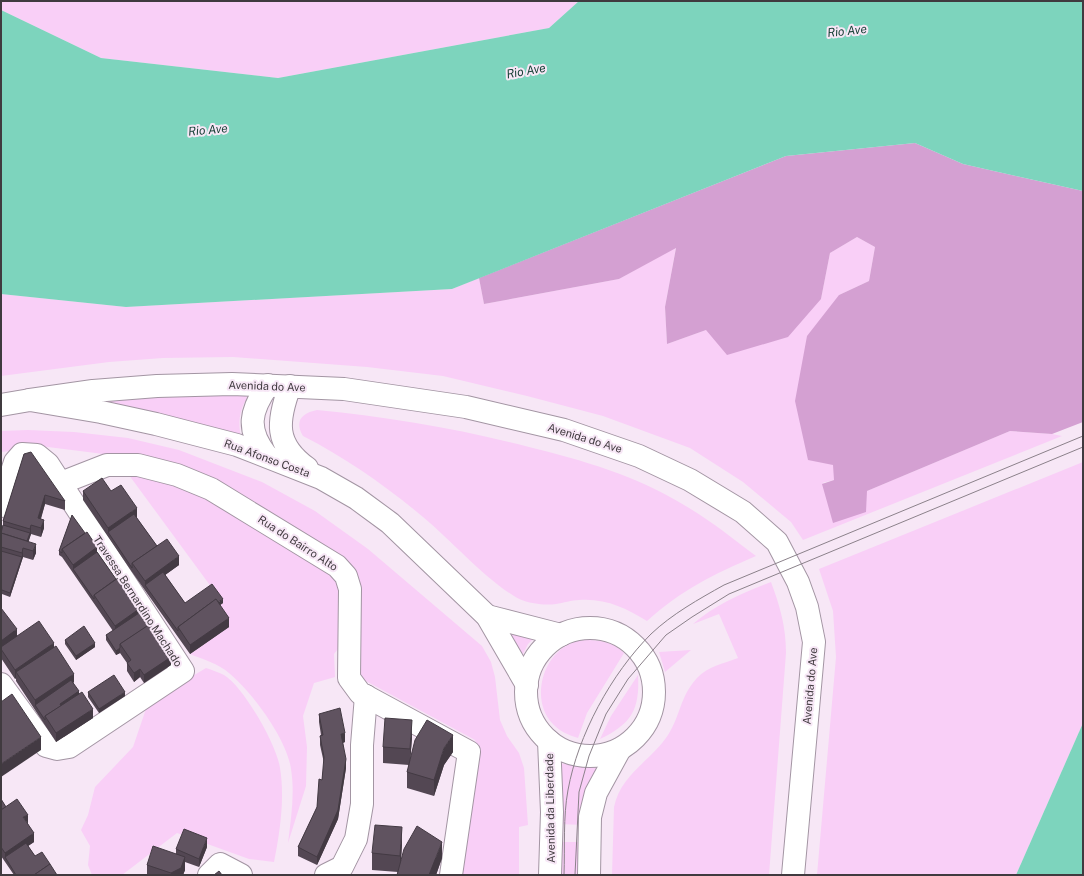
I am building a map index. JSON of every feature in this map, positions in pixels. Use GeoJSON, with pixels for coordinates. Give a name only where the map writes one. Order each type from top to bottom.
{"type":"FeatureCollection","features":[{"type":"Feature","properties":{"kind":"street","name":"Avenida do Ave"},"geometry":{"type":"LineString","coordinates":[[30,400],[93,391],[157,386],[232,384],[344,389],[466,407],[564,430],[639,456],[690,480],[743,512],[777,542],[798,582],[807,607],[814,642],[793,875]]}},
{"type":"Feature","properties":{"kind":"street"},"geometry":{"type":"LineString","coordinates":[[266,456],[258,444],[252,429],[253,413],[259,398],[268,386]]}},
{"type":"Feature","properties":{"kind":"street"},"geometry":{"type":"LineString","coordinates":[[290,386],[279,423],[283,444],[297,461],[321,478]]}},
{"type":"Feature","properties":{"kind":"street","name":"Rua Afonso Costa"},"geometry":{"type":"LineString","coordinates":[[1,405],[30,400],[101,412],[156,424],[237,445],[321,478],[356,498],[390,523],[487,616],[527,685]]}},
{"type":"Feature","properties":{"kind":"street","name":"Travessa Bernardino Machado"},"geometry":{"type":"LineString","coordinates":[[1,506],[15,462],[22,454],[37,455],[48,464],[183,671],[69,747],[57,749],[46,746],[1,684]]}},
{"type":"Feature","properties":{"kind":"street","name":"Rua do Bairro Alto"},"geometry":{"type":"LineString","coordinates":[[60,484],[107,465],[138,465],[177,475],[211,489],[336,566],[346,576],[350,589],[349,678],[360,693],[469,752],[451,875]]}},
{"type":"Feature","properties":{"kind":"street","name":"Rua Afonso Costa"},"geometry":{"type":"LineString","coordinates":[[487,616],[561,635]]}},
{"type":"Feature","properties":{"kind":"street"},"geometry":{"type":"LineString","coordinates":[[581,628],[602,628],[622,636],[638,649],[645,658],[653,678],[654,699],[648,719],[636,736],[620,749],[605,754],[589,756],[578,755],[563,750],[549,741],[536,725],[528,706],[527,685],[532,665],[544,647],[561,635],[581,628]]}},
{"type":"Feature","properties":{"kind":"street"},"geometry":{"type":"LineString","coordinates":[[326,875],[342,867],[356,839],[362,804],[362,745],[366,696]]}},
{"type":"Feature","properties":{"kind":"street","name":"Avenida da Liberdade"},"geometry":{"type":"LineString","coordinates":[[549,741],[552,812],[550,875]]}},
{"type":"Feature","properties":{"kind":"street"},"geometry":{"type":"LineString","coordinates":[[589,875],[590,817],[596,793],[620,749]]}},
{"type":"Feature","properties":{"kind":"street"},"geometry":{"type":"LineString","coordinates":[[209,875],[220,864],[241,875]]}},
{"type":"Feature","properties":{"kind":"shaded area"},"geometry":{"type":"Polygon","coordinates":[[[1,1],[579,1],[549,28],[278,78],[101,58],[1,10],[1,1]]]}},
{"type":"Feature","properties":{"kind":"shaded area"},"geometry":{"type":"Polygon","coordinates":[[[915,143],[963,164],[1083,191],[1083,422],[1052,434],[1010,431],[867,491],[866,512],[833,523],[822,484],[834,480],[833,465],[808,460],[795,401],[807,336],[839,295],[869,281],[875,247],[857,237],[830,253],[821,299],[788,337],[727,355],[706,330],[667,344],[665,307],[676,248],[619,279],[484,304],[479,278],[786,156],[915,143]]]}},
{"type":"Feature","properties":{"kind":"shaded area"},"geometry":{"type":"Polygon","coordinates":[[[857,237],[875,247],[869,281],[839,295],[834,480],[822,483],[867,491],[1010,431],[1062,436],[803,540],[791,522],[743,482],[690,448],[603,416],[443,376],[367,367],[233,357],[163,358],[109,362],[1,376],[1,294],[126,307],[452,289],[479,278],[484,304],[619,279],[676,247],[665,307],[667,344],[706,330],[821,299],[830,253],[857,237]]]}},
{"type":"Feature","properties":{"kind":"shaded area"},"geometry":{"type":"Polygon","coordinates":[[[245,394],[247,398],[242,407],[240,417],[241,438],[90,405],[115,396],[245,394]]]}},
{"type":"Feature","properties":{"kind":"shaded area"},"geometry":{"type":"Polygon","coordinates":[[[317,410],[371,416],[451,429],[589,463],[628,477],[684,505],[712,523],[756,556],[725,570],[686,591],[647,621],[623,608],[606,602],[576,600],[546,605],[523,600],[514,596],[491,579],[395,494],[350,463],[303,436],[299,426],[301,418],[307,413],[317,410]]]}},
{"type":"Feature","properties":{"kind":"shaded area"},"geometry":{"type":"Polygon","coordinates":[[[28,430],[74,432],[128,438],[179,450],[262,482],[315,511],[368,549],[482,646],[491,662],[495,677],[500,720],[507,736],[519,753],[524,768],[528,825],[519,827],[519,875],[460,875],[478,750],[475,740],[364,680],[356,666],[352,574],[151,460],[32,445],[11,451],[1,452],[1,431],[28,430]]]}},
{"type":"Feature","properties":{"kind":"shaded area"},"geometry":{"type":"Polygon","coordinates":[[[1083,462],[1083,723],[1016,875],[817,875],[836,657],[833,611],[819,569],[1083,462]]]}},
{"type":"Feature","properties":{"kind":"shaded area"},"geometry":{"type":"Polygon","coordinates":[[[126,471],[199,491],[332,574],[341,583],[341,645],[334,654],[335,677],[314,683],[303,716],[307,747],[306,786],[288,843],[292,806],[292,778],[288,757],[276,730],[258,704],[229,673],[210,662],[190,654],[229,627],[216,608],[223,603],[126,471]]]}},
{"type":"Feature","properties":{"kind":"shaded area"},"geometry":{"type":"Polygon","coordinates":[[[771,582],[782,617],[786,653],[769,875],[612,875],[614,807],[623,785],[668,735],[687,692],[697,678],[711,668],[738,658],[719,614],[693,624],[720,605],[771,582]]]}},
{"type":"Feature","properties":{"kind":"shaded area"},"geometry":{"type":"Polygon","coordinates":[[[502,629],[537,635],[528,644],[523,654],[502,629]]]}},
{"type":"Feature","properties":{"kind":"shaded area"},"geometry":{"type":"Polygon","coordinates":[[[590,640],[608,643],[624,653],[587,713],[578,738],[564,732],[552,723],[545,713],[541,689],[543,677],[548,665],[555,655],[564,647],[575,642],[590,640]]]}},
{"type":"Feature","properties":{"kind":"shaded area"},"geometry":{"type":"Polygon","coordinates":[[[691,650],[665,672],[659,652],[691,650]]]}},
{"type":"Feature","properties":{"kind":"shaded area"},"geometry":{"type":"Polygon","coordinates":[[[206,668],[224,675],[232,681],[240,691],[266,731],[278,758],[282,803],[280,827],[274,862],[249,859],[177,833],[122,875],[92,875],[88,865],[90,846],[81,830],[88,815],[95,787],[133,747],[148,703],[206,668]]]}},
{"type":"Feature","properties":{"kind":"shaded area"},"geometry":{"type":"Polygon","coordinates":[[[638,675],[637,698],[635,707],[631,714],[619,728],[600,739],[611,716],[638,675]]]}},
{"type":"Feature","properties":{"kind":"shaded area"},"geometry":{"type":"Polygon","coordinates":[[[556,763],[598,768],[585,825],[557,824],[556,763]]]}},
{"type":"Feature","properties":{"kind":"shaded area"},"geometry":{"type":"Polygon","coordinates":[[[556,842],[586,842],[585,875],[555,875],[556,842]]]}},
{"type":"Feature","properties":{"kind":"water","name":"Rio Ave"},"geometry":{"type":"Polygon","coordinates":[[[579,1],[1083,1],[1083,191],[963,164],[915,143],[786,156],[452,289],[126,307],[1,294],[1,10],[101,58],[278,78],[549,28],[579,1]]]}},
{"type":"Feature","properties":{"kind":"water"},"geometry":{"type":"Polygon","coordinates":[[[1083,723],[1083,875],[1016,875],[1083,723]]]}},
{"type":"Feature","properties":{"kind":"building"},"geometry":{"type":"Polygon","coordinates":[[[31,452],[65,501],[45,495],[38,518],[44,520],[41,528],[31,525],[30,529],[3,521],[24,454],[31,452]]]}},
{"type":"Feature","properties":{"kind":"building"},"geometry":{"type":"Polygon","coordinates":[[[102,478],[111,491],[121,485],[137,508],[108,528],[83,491],[102,478]]]}},
{"type":"Feature","properties":{"kind":"building"},"geometry":{"type":"Polygon","coordinates":[[[134,514],[157,546],[132,563],[132,568],[108,532],[134,514]]]}},
{"type":"Feature","properties":{"kind":"building"},"geometry":{"type":"Polygon","coordinates":[[[72,515],[85,533],[62,549],[62,553],[59,551],[72,515]]]}},
{"type":"Feature","properties":{"kind":"building"},"geometry":{"type":"Polygon","coordinates":[[[3,525],[30,533],[27,541],[1,533],[3,525]]]}},
{"type":"Feature","properties":{"kind":"building"},"geometry":{"type":"Polygon","coordinates":[[[87,532],[97,547],[73,565],[62,549],[87,532]]]}},
{"type":"Feature","properties":{"kind":"building"},"geometry":{"type":"Polygon","coordinates":[[[1,533],[36,544],[33,551],[23,548],[22,553],[1,547],[1,533]]]}},
{"type":"Feature","properties":{"kind":"building"},"geometry":{"type":"Polygon","coordinates":[[[167,539],[179,556],[145,581],[132,563],[167,539]]]}},
{"type":"Feature","properties":{"kind":"building"},"geometry":{"type":"Polygon","coordinates":[[[1,551],[22,557],[10,593],[2,590],[1,593],[1,551]]]}},
{"type":"Feature","properties":{"kind":"building"},"geometry":{"type":"Polygon","coordinates":[[[97,552],[116,579],[94,595],[94,599],[73,569],[97,552]]]}},
{"type":"Feature","properties":{"kind":"building"},"geometry":{"type":"Polygon","coordinates":[[[163,572],[185,603],[212,584],[223,599],[218,602],[216,599],[178,627],[178,631],[145,585],[163,572]]]}},
{"type":"Feature","properties":{"kind":"building"},"geometry":{"type":"Polygon","coordinates":[[[118,578],[139,609],[115,626],[94,595],[118,578]]]}},
{"type":"Feature","properties":{"kind":"building"},"geometry":{"type":"Polygon","coordinates":[[[216,599],[229,618],[190,645],[178,627],[216,599]]]}},
{"type":"Feature","properties":{"kind":"building"},"geometry":{"type":"Polygon","coordinates":[[[1,608],[17,629],[1,641],[1,608]]]}},
{"type":"Feature","properties":{"kind":"building"},"geometry":{"type":"Polygon","coordinates":[[[139,613],[148,626],[120,644],[120,648],[116,651],[106,635],[139,613]]]}},
{"type":"Feature","properties":{"kind":"building"},"geometry":{"type":"Polygon","coordinates":[[[39,621],[54,643],[15,670],[1,647],[39,621]]]}},
{"type":"Feature","properties":{"kind":"building"},"geometry":{"type":"Polygon","coordinates":[[[150,624],[171,657],[144,675],[140,669],[134,673],[127,663],[131,660],[120,644],[150,624]]]}},
{"type":"Feature","properties":{"kind":"building"},"geometry":{"type":"Polygon","coordinates":[[[84,626],[95,643],[76,656],[65,640],[84,626]]]}},
{"type":"Feature","properties":{"kind":"building"},"geometry":{"type":"Polygon","coordinates":[[[56,646],[74,674],[35,700],[16,672],[56,646]]]}},
{"type":"Feature","properties":{"kind":"building"},"geometry":{"type":"Polygon","coordinates":[[[114,675],[125,692],[99,709],[88,692],[114,675]]]}},
{"type":"Feature","properties":{"kind":"building"},"geometry":{"type":"Polygon","coordinates":[[[71,680],[79,691],[60,704],[61,706],[45,716],[45,720],[35,705],[71,680]]]}},
{"type":"Feature","properties":{"kind":"building"},"geometry":{"type":"Polygon","coordinates":[[[82,692],[93,709],[56,733],[45,716],[82,692]]]}},
{"type":"Feature","properties":{"kind":"building"},"geometry":{"type":"Polygon","coordinates":[[[12,694],[41,737],[1,764],[1,702],[12,694]]]}},
{"type":"Feature","properties":{"kind":"building"},"geometry":{"type":"Polygon","coordinates":[[[340,708],[345,733],[341,734],[346,759],[338,810],[317,857],[298,847],[317,807],[319,779],[322,780],[324,757],[320,736],[323,735],[319,714],[340,708]]]}},
{"type":"Feature","properties":{"kind":"building"},"geometry":{"type":"Polygon","coordinates":[[[385,718],[412,720],[410,749],[383,747],[385,718]]]}},
{"type":"Feature","properties":{"kind":"building"},"geometry":{"type":"Polygon","coordinates":[[[427,720],[453,735],[444,748],[434,780],[407,772],[415,740],[427,720]]]}},
{"type":"Feature","properties":{"kind":"building"},"geometry":{"type":"Polygon","coordinates":[[[1,799],[6,807],[1,810],[1,799]]]}},
{"type":"Feature","properties":{"kind":"building"},"geometry":{"type":"Polygon","coordinates":[[[17,799],[28,815],[23,817],[34,833],[5,853],[1,847],[1,810],[17,799]]]}},
{"type":"Feature","properties":{"kind":"building"},"geometry":{"type":"Polygon","coordinates":[[[375,825],[402,827],[400,856],[372,853],[375,825]]]}},
{"type":"Feature","properties":{"kind":"building"},"geometry":{"type":"Polygon","coordinates":[[[417,826],[442,842],[429,875],[397,875],[404,849],[417,826]]]}},
{"type":"Feature","properties":{"kind":"building"},"geometry":{"type":"Polygon","coordinates":[[[184,829],[207,838],[199,859],[176,849],[184,829]]]}},
{"type":"Feature","properties":{"kind":"building"},"geometry":{"type":"Polygon","coordinates":[[[26,843],[35,856],[42,852],[50,864],[34,875],[16,875],[5,857],[26,843]]]}},
{"type":"Feature","properties":{"kind":"building"},"geometry":{"type":"Polygon","coordinates":[[[153,846],[185,857],[181,868],[171,873],[147,865],[153,846]]]}},
{"type":"Feature","properties":{"kind":"building"},"geometry":{"type":"Polygon","coordinates":[[[50,864],[57,875],[34,875],[50,864]]]}},
{"type":"Feature","properties":{"kind":"building"},"geometry":{"type":"Polygon","coordinates":[[[219,871],[222,875],[214,875],[219,871]]]}},
{"type":"Feature","properties":{"kind":"tram line"},"geometry":{"type":"LineString","coordinates":[[564,875],[566,800],[573,769],[588,727],[610,686],[636,650],[659,627],[686,607],[724,585],[1083,436]]}},
{"type":"Feature","properties":{"kind":"tram line"},"geometry":{"type":"LineString","coordinates":[[575,875],[579,792],[589,756],[606,714],[628,679],[666,635],[729,594],[1083,447]]}}]}
